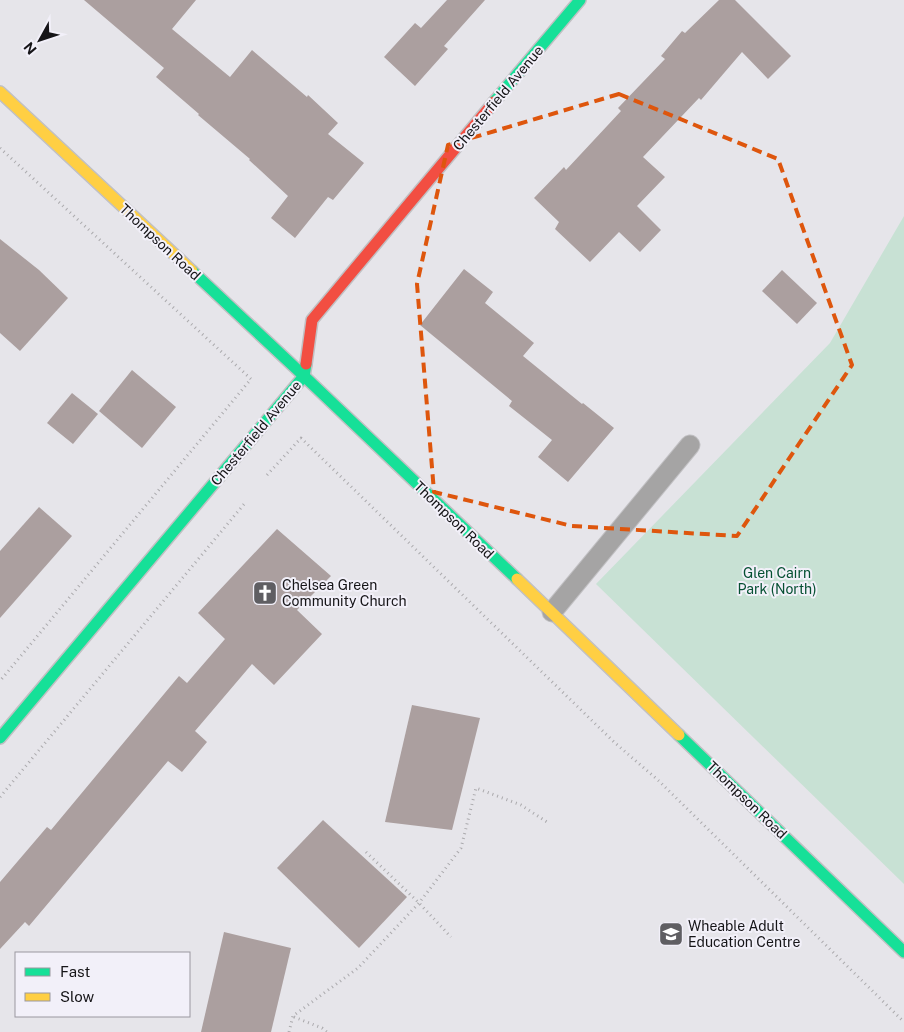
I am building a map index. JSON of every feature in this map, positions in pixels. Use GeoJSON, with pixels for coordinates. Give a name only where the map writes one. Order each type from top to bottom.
{"type":"FeatureCollection","features":[{"type":"Feature","properties":{"kind":"street","name":"Chesterfield Avenue"},"geometry":{"type":"LineString","coordinates":[[0,738],[304,376],[312,320],[580,0]]}},
{"type":"Feature","properties":{"kind":"street","name":"Thompson Road"},"geometry":{"type":"LineString","coordinates":[[0,92],[304,376],[552,612],[904,952]]}},
{"type":"Feature","properties":{"kind":"lane"},"geometry":{"type":"LineString","coordinates":[[552,612],[690,444]]}},
{"type":"Feature","properties":{"kind":"path"},"geometry":{"type":"LineString","coordinates":[[0,148],[251,379],[0,681]]}},
{"type":"Feature","properties":{"kind":"path"},"geometry":{"type":"LineString","coordinates":[[267,475],[301,438],[614,742],[666,788],[904,1022]]}},
{"type":"Feature","properties":{"kind":"path"},"geometry":{"type":"LineString","coordinates":[[0,797],[245,503]]}},
{"type":"Feature","properties":{"kind":"path"},"geometry":{"type":"LineString","coordinates":[[289,1032],[293,1016],[358,968],[419,902],[461,848],[476,788],[521,805],[546,822]]}},
{"type":"Feature","properties":{"kind":"path"},"geometry":{"type":"LineString","coordinates":[[366,852],[419,902],[450,937]]}},
{"type":"Feature","properties":{"kind":"path"},"geometry":{"type":"LineString","coordinates":[[293,1016],[327,1032]]}},
{"type":"Feature","properties":{"kind":"highlighted area"},"geometry":{"type":"Polygon","coordinates":[[[619,94],[778,159],[852,365],[737,536],[572,526],[434,492],[417,284],[448,145],[619,94]]]}},
{"type":"Feature","properties":{"kind":"green space","name":"Glen Cairn Park (North)"},"geometry":{"type":"Polygon","coordinates":[[[904,216],[904,884],[596,584],[830,343],[904,216]]]}},
{"type":"Feature","properties":{"kind":"building"},"geometry":{"type":"Polygon","coordinates":[[[84,0],[196,0],[172,29],[230,77],[252,50],[307,97],[308,95],[338,123],[328,134],[364,163],[333,200],[328,197],[295,238],[271,218],[288,196],[250,159],[156,77],[164,68],[84,0]]]}},
{"type":"Feature","properties":{"kind":"building"},"geometry":{"type":"Polygon","coordinates":[[[447,0],[485,0],[444,46],[448,49],[415,86],[384,57],[415,23],[421,28],[447,0]]]}},
{"type":"Feature","properties":{"kind":"building"},"geometry":{"type":"Polygon","coordinates":[[[719,0],[735,0],[791,56],[768,79],[742,52],[701,100],[699,98],[643,157],[665,177],[637,206],[661,230],[640,252],[619,232],[590,262],[555,229],[559,222],[534,198],[564,167],[566,170],[621,111],[618,108],[665,59],[661,56],[682,31],[685,33],[719,0]]]}},
{"type":"Feature","properties":{"kind":"building"},"geometry":{"type":"Polygon","coordinates":[[[0,239],[39,270],[68,298],[20,351],[0,333],[0,239]]]}},
{"type":"Feature","properties":{"kind":"building"},"geometry":{"type":"Polygon","coordinates":[[[464,269],[493,292],[485,303],[534,343],[523,356],[614,428],[568,482],[538,457],[552,440],[509,406],[512,401],[420,325],[464,269]]]}},
{"type":"Feature","properties":{"kind":"building"},"geometry":{"type":"Polygon","coordinates":[[[782,270],[817,303],[797,324],[762,291],[782,270]]]}},
{"type":"Feature","properties":{"kind":"building"},"geometry":{"type":"Polygon","coordinates":[[[132,370],[176,407],[142,448],[99,411],[132,370]]]}},
{"type":"Feature","properties":{"kind":"building"},"geometry":{"type":"Polygon","coordinates":[[[72,393],[98,414],[73,444],[47,423],[72,393]]]}},
{"type":"Feature","properties":{"kind":"building"},"geometry":{"type":"Polygon","coordinates":[[[39,507],[72,536],[0,618],[0,551],[39,507]]]}},
{"type":"Feature","properties":{"kind":"building"},"geometry":{"type":"Polygon","coordinates":[[[277,529],[331,576],[297,610],[322,634],[274,685],[252,664],[195,731],[207,742],[182,772],[168,761],[29,926],[25,922],[0,949],[0,882],[47,827],[51,830],[179,676],[187,683],[225,639],[198,613],[277,529]]]}},
{"type":"Feature","properties":{"kind":"building"},"geometry":{"type":"Polygon","coordinates":[[[412,705],[480,718],[452,830],[385,822],[412,705]]]}},
{"type":"Feature","properties":{"kind":"building"},"geometry":{"type":"Polygon","coordinates":[[[323,820],[407,897],[359,948],[277,868],[323,820]]]}},
{"type":"Feature","properties":{"kind":"building"},"geometry":{"type":"Polygon","coordinates":[[[224,932],[291,948],[271,1032],[201,1032],[224,932]]]}},
{"type":"Feature","properties":{"kind":"traffic: fast"},"geometry":{"type":"LineString","coordinates":[[494,102],[580,0]]}},
{"type":"Feature","properties":{"kind":"traffic: fast"},"geometry":{"type":"LineString","coordinates":[[192,271],[517,579]]}},
{"type":"Feature","properties":{"kind":"traffic: fast"},"geometry":{"type":"LineString","coordinates":[[0,738],[304,376],[306,364]]}},
{"type":"Feature","properties":{"kind":"traffic: fast"},"geometry":{"type":"LineString","coordinates":[[679,735],[904,952]]}},
{"type":"Feature","properties":{"kind":"traffic: slow"},"geometry":{"type":"LineString","coordinates":[[0,92],[192,271]]}},
{"type":"Feature","properties":{"kind":"traffic: slow"},"geometry":{"type":"LineString","coordinates":[[517,579],[679,735]]}},
{"type":"Feature","properties":{"kind":"traffic: jam"},"geometry":{"type":"LineString","coordinates":[[306,364],[312,320],[494,102]]}},
{"type":"Feature","properties":{"kind":"place","name":"Chelsea Green Community Church"},"geometry":{"type":"Point","coordinates":[265,593]}},
{"type":"Feature","properties":{"kind":"place","name":"Wheable Adult Education Centre"},"geometry":{"type":"Point","coordinates":[671,934]}}]}
